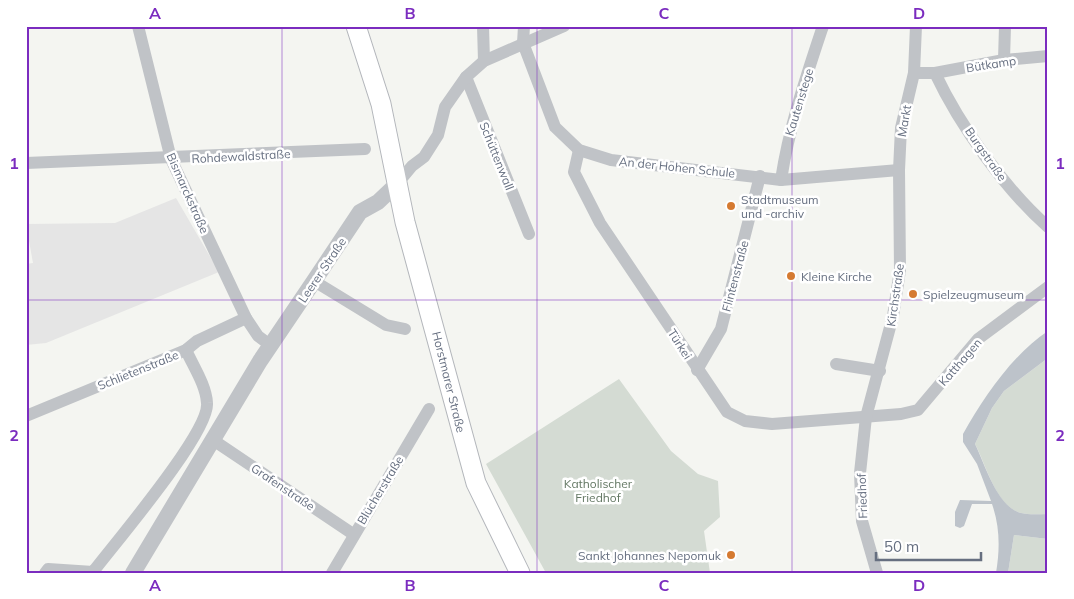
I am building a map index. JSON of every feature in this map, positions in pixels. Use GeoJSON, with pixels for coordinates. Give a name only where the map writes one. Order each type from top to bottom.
{"type":"FeatureCollection","features":[{"type":"Feature","properties":{"kind":"main road","name":"Horstmarer Straße"},"geometry":{"type":"LineString","coordinates":[[356,26],[381,104],[396,184],[476,483],[520,573]]}},
{"type":"Feature","properties":{"kind":"street","name":"Bismarckstraße"},"geometry":{"type":"LineString","coordinates":[[138,26],[171,159],[246,318],[258,336],[270,346]]}},
{"type":"Feature","properties":{"kind":"street"},"geometry":{"type":"LineString","coordinates":[[483,26],[484,61]]}},
{"type":"Feature","properties":{"kind":"street"},"geometry":{"type":"LineString","coordinates":[[523,43],[524,26]]}},
{"type":"Feature","properties":{"kind":"street","name":"Leerer Straße"},"geometry":{"type":"LineString","coordinates":[[133,573],[270,346],[360,212],[378,202],[412,166],[424,157],[438,136],[445,107],[466,77],[484,61],[564,26]]}},
{"type":"Feature","properties":{"kind":"street","name":"Kautenstege"},"geometry":{"type":"LineString","coordinates":[[781,180],[786,143],[823,26]]}},
{"type":"Feature","properties":{"kind":"street","name":"Markt"},"geometry":{"type":"LineString","coordinates":[[899,170],[901,128],[914,73],[916,26]]}},
{"type":"Feature","properties":{"kind":"street"},"geometry":{"type":"LineString","coordinates":[[1004,60],[1005,26]]}},
{"type":"Feature","properties":{"kind":"street","name":"An der Hohen Schule"},"geometry":{"type":"LineString","coordinates":[[523,43],[555,127],[579,150],[611,160],[760,176],[781,180],[899,170]]}},
{"type":"Feature","properties":{"kind":"street","name":"Bütkamp"},"geometry":{"type":"LineString","coordinates":[[935,74],[1004,60],[1048,56]]}},
{"type":"Feature","properties":{"kind":"street"},"geometry":{"type":"LineString","coordinates":[[914,73],[935,74]]}},
{"type":"Feature","properties":{"kind":"street","name":"Burgstraße"},"geometry":{"type":"LineString","coordinates":[[935,74],[983,152],[1023,205],[1048,227]]}},
{"type":"Feature","properties":{"kind":"street","name":"Schüttenwall"},"geometry":{"type":"LineString","coordinates":[[466,77],[529,234]]}},
{"type":"Feature","properties":{"kind":"street","name":"Rohdewaldstraße"},"geometry":{"type":"LineString","coordinates":[[26,164],[365,149]]}},
{"type":"Feature","properties":{"kind":"street","name":"Türkei"},"geometry":{"type":"LineString","coordinates":[[579,150],[574,172],[600,223],[727,412],[746,421],[772,424],[866,417]]}},
{"type":"Feature","properties":{"kind":"street","name":"Kirchstraße"},"geometry":{"type":"LineString","coordinates":[[866,417],[880,371],[893,316],[900,270],[899,170]]}},
{"type":"Feature","properties":{"kind":"street","name":"Flintenstraße"},"geometry":{"type":"LineString","coordinates":[[697,370],[721,329],[760,176]]}},
{"type":"Feature","properties":{"kind":"street"},"geometry":{"type":"LineString","coordinates":[[314,281],[386,325],[405,329]]}},
{"type":"Feature","properties":{"kind":"street","name":"Katthagen"},"geometry":{"type":"LineString","coordinates":[[866,417],[918,410],[978,340],[1048,287]]}},
{"type":"Feature","properties":{"kind":"street","name":"Schlietenstraße"},"geometry":{"type":"LineString","coordinates":[[26,416],[186,350],[197,341],[246,318]]}},
{"type":"Feature","properties":{"kind":"street"},"geometry":{"type":"LineString","coordinates":[[45,573],[48,570],[93,572],[190,447],[205,420],[208,404],[204,389],[186,350]]}},
{"type":"Feature","properties":{"kind":"street"},"geometry":{"type":"LineString","coordinates":[[836,364],[880,371]]}},
{"type":"Feature","properties":{"kind":"street","name":"Blücherstraße"},"geometry":{"type":"LineString","coordinates":[[332,573],[353,534],[429,409]]}},
{"type":"Feature","properties":{"kind":"street","name":"Friedhof"},"geometry":{"type":"LineString","coordinates":[[866,417],[860,473],[862,521],[877,573]]}},
{"type":"Feature","properties":{"kind":"street","name":"Grafenstraße"},"geometry":{"type":"LineString","coordinates":[[213,440],[353,534]]}},
{"type":"Feature","properties":{"kind":"shaded area"},"geometry":{"type":"Polygon","coordinates":[[[176,198],[219,272],[46,343],[26,345],[26,264],[33,263],[26,224],[115,223],[176,198]]]}},
{"type":"Feature","properties":{"kind":"shaded area"},"geometry":{"type":"Polygon","coordinates":[[[1048,331],[1048,358],[1004,391],[992,408],[975,444],[993,484],[1005,502],[1021,513],[1048,514],[1048,539],[1014,535],[1008,573],[996,573],[999,538],[992,504],[972,504],[964,526],[960,528],[955,526],[955,512],[960,500],[991,501],[977,464],[963,442],[963,434],[990,391],[1011,364],[1022,352],[1048,331]]]}},
{"type":"Feature","properties":{"kind":"green space"},"geometry":{"type":"Polygon","coordinates":[[[1048,358],[1048,514],[1024,514],[1012,509],[998,494],[975,444],[992,408],[1004,391],[1048,358]]]}},
{"type":"Feature","properties":{"kind":"green space","name":"Katholischer Friedhof"},"geometry":{"type":"Polygon","coordinates":[[[619,379],[671,451],[698,474],[718,481],[720,517],[704,531],[710,573],[546,573],[486,464],[619,379]]]}},
{"type":"Feature","properties":{"kind":"green space"},"geometry":{"type":"Polygon","coordinates":[[[1014,535],[1048,539],[1048,573],[1008,573],[1014,535]]]}},
{"type":"Feature","properties":{"kind":"place","name":"Stadtmuseum und -archiv"},"geometry":{"type":"Point","coordinates":[731,206]}},
{"type":"Feature","properties":{"kind":"place","name":"Kleine Kirche"},"geometry":{"type":"Point","coordinates":[791,276]}},
{"type":"Feature","properties":{"kind":"place","name":"Spielzeugmuseum"},"geometry":{"type":"Point","coordinates":[913,294]}},
{"type":"Feature","properties":{"kind":"place","name":"Sankt Johannes Nepomuk"},"geometry":{"type":"Point","coordinates":[731,555]}}]}
